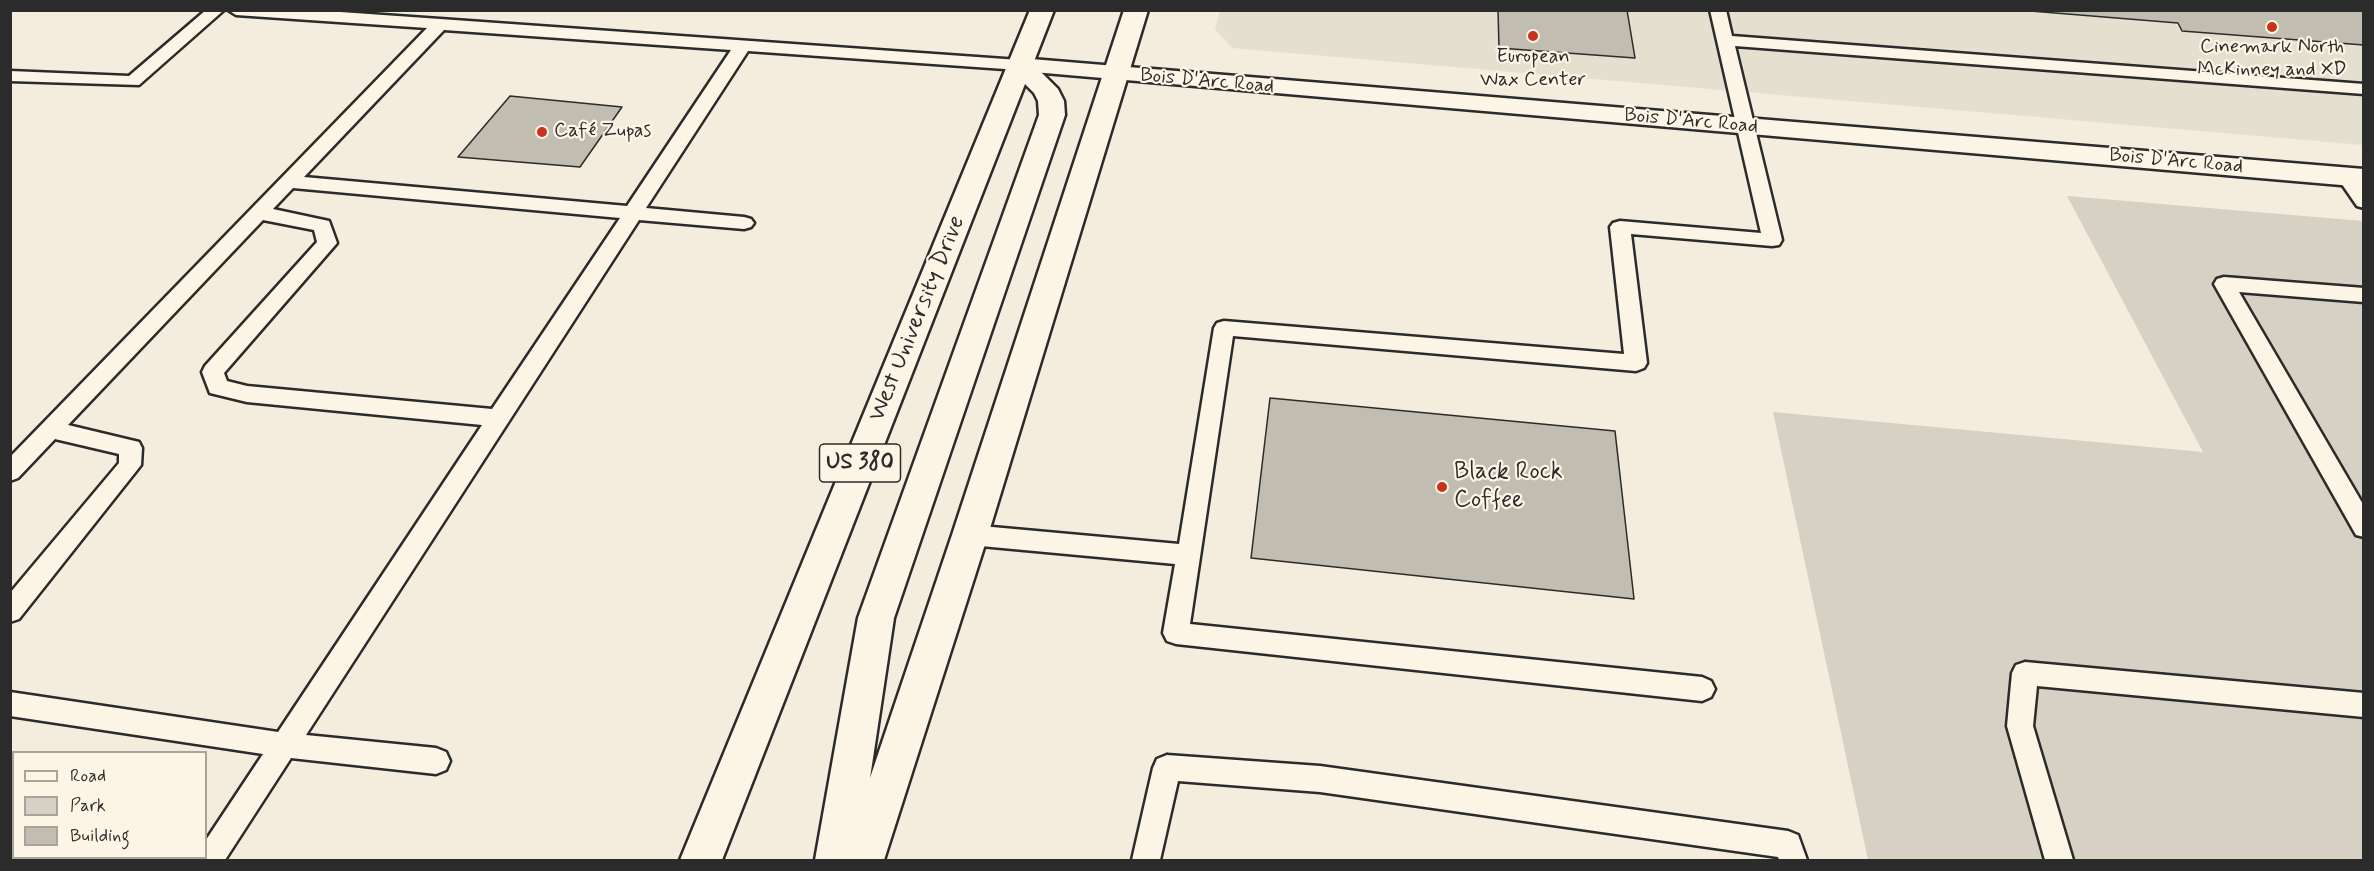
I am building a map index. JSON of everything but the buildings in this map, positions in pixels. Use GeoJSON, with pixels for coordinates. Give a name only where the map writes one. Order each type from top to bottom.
{"type":"FeatureCollection","features":[{"type":"Feature","properties":{"kind":"main road","name":"West University Drive"},"geometry":{"type":"LineString","coordinates":[[700,861],[1042,10]]}},
{"type":"Feature","properties":{"kind":"main road"},"geometry":{"type":"LineString","coordinates":[[863,861],[970,535],[1136,10]]}},
{"type":"Feature","properties":{"kind":"main road","name":"Bois D'Arc Road"},"geometry":{"type":"LineString","coordinates":[[1020,65],[2355,177]]}},
{"type":"Feature","properties":{"kind":"main road"},"geometry":{"type":"LineString","coordinates":[[836,861],[876,618],[1052,115],[1051,101],[1045,89],[1020,65]]}},
{"type":"Feature","properties":{"kind":"lane"},"geometry":{"type":"LineString","coordinates":[[10,76],[133,81],[216,10]]}},
{"type":"Feature","properties":{"kind":"lane"},"geometry":{"type":"LineString","coordinates":[[236,10],[1020,65]]}},
{"type":"Feature","properties":{"kind":"lane"},"geometry":{"type":"LineString","coordinates":[[1702,689],[1176,633],[1224,328],[1636,363],[1620,227],[1772,240],[1718,10]]}},
{"type":"Feature","properties":{"kind":"lane"},"geometry":{"type":"LineString","coordinates":[[10,472],[440,24]]}},
{"type":"Feature","properties":{"kind":"lane"},"geometry":{"type":"LineString","coordinates":[[1725,40],[2364,89]]}},
{"type":"Feature","properties":{"kind":"lane"},"geometry":{"type":"LineString","coordinates":[[209,861],[743,45]]}},
{"type":"Feature","properties":{"kind":"lane"},"geometry":{"type":"LineString","coordinates":[[2355,177],[2364,202]]}},
{"type":"Feature","properties":{"kind":"lane"},"geometry":{"type":"LineString","coordinates":[[289,182],[744,223]]}},
{"type":"Feature","properties":{"kind":"lane"},"geometry":{"type":"LineString","coordinates":[[260,213],[322,225],[327,243],[213,372],[218,387],[247,394],[497,418]]}},
{"type":"Feature","properties":{"kind":"lane"},"geometry":{"type":"LineString","coordinates":[[2364,295],[2224,284],[2364,528]]}},
{"type":"Feature","properties":{"kind":"lane"},"geometry":{"type":"LineString","coordinates":[[10,612],[130,465],[131,448],[52,430]]}},
{"type":"Feature","properties":{"kind":"lane"},"geometry":{"type":"LineString","coordinates":[[970,535],[1189,555]]}},
{"type":"Feature","properties":{"kind":"lane"},"geometry":{"type":"LineString","coordinates":[[2064,861],[2059,860],[2020,726],[2025,673],[2364,705]]}},
{"type":"Feature","properties":{"kind":"lane"},"geometry":{"type":"LineString","coordinates":[[10,704],[284,745],[436,762]]}},
{"type":"Feature","properties":{"kind":"lane"},"geometry":{"type":"LineString","coordinates":[[1146,861],[1167,768],[1320,779],[1788,845],[1793,861]]}},
{"type":"Feature","properties":{"kind":"shaded area"},"geometry":{"type":"Polygon","coordinates":[[[1220,10],[2363,11],[2363,145],[1232,48],[1215,29],[1220,10]]]}},
{"type":"Feature","properties":{"kind":"green space"},"geometry":{"type":"Polygon","coordinates":[[[2067,196],[2363,221],[2363,860],[1868,860],[1773,412],[2203,452],[2067,196]]]}},
{"type":"Feature","properties":{"kind":"place","name":"Cinemark North McKinney and XD"},"geometry":{"type":"Point","coordinates":[2272,27]}},
{"type":"Feature","properties":{"kind":"place","name":"European Wax Center"},"geometry":{"type":"Point","coordinates":[1533,36]}},
{"type":"Feature","properties":{"kind":"place","name":"Café Zupas"},"geometry":{"type":"Point","coordinates":[542,132]}},
{"type":"Feature","properties":{"kind":"place","name":"Black Rock Coffee"},"geometry":{"type":"Point","coordinates":[1442,487]}}]}
